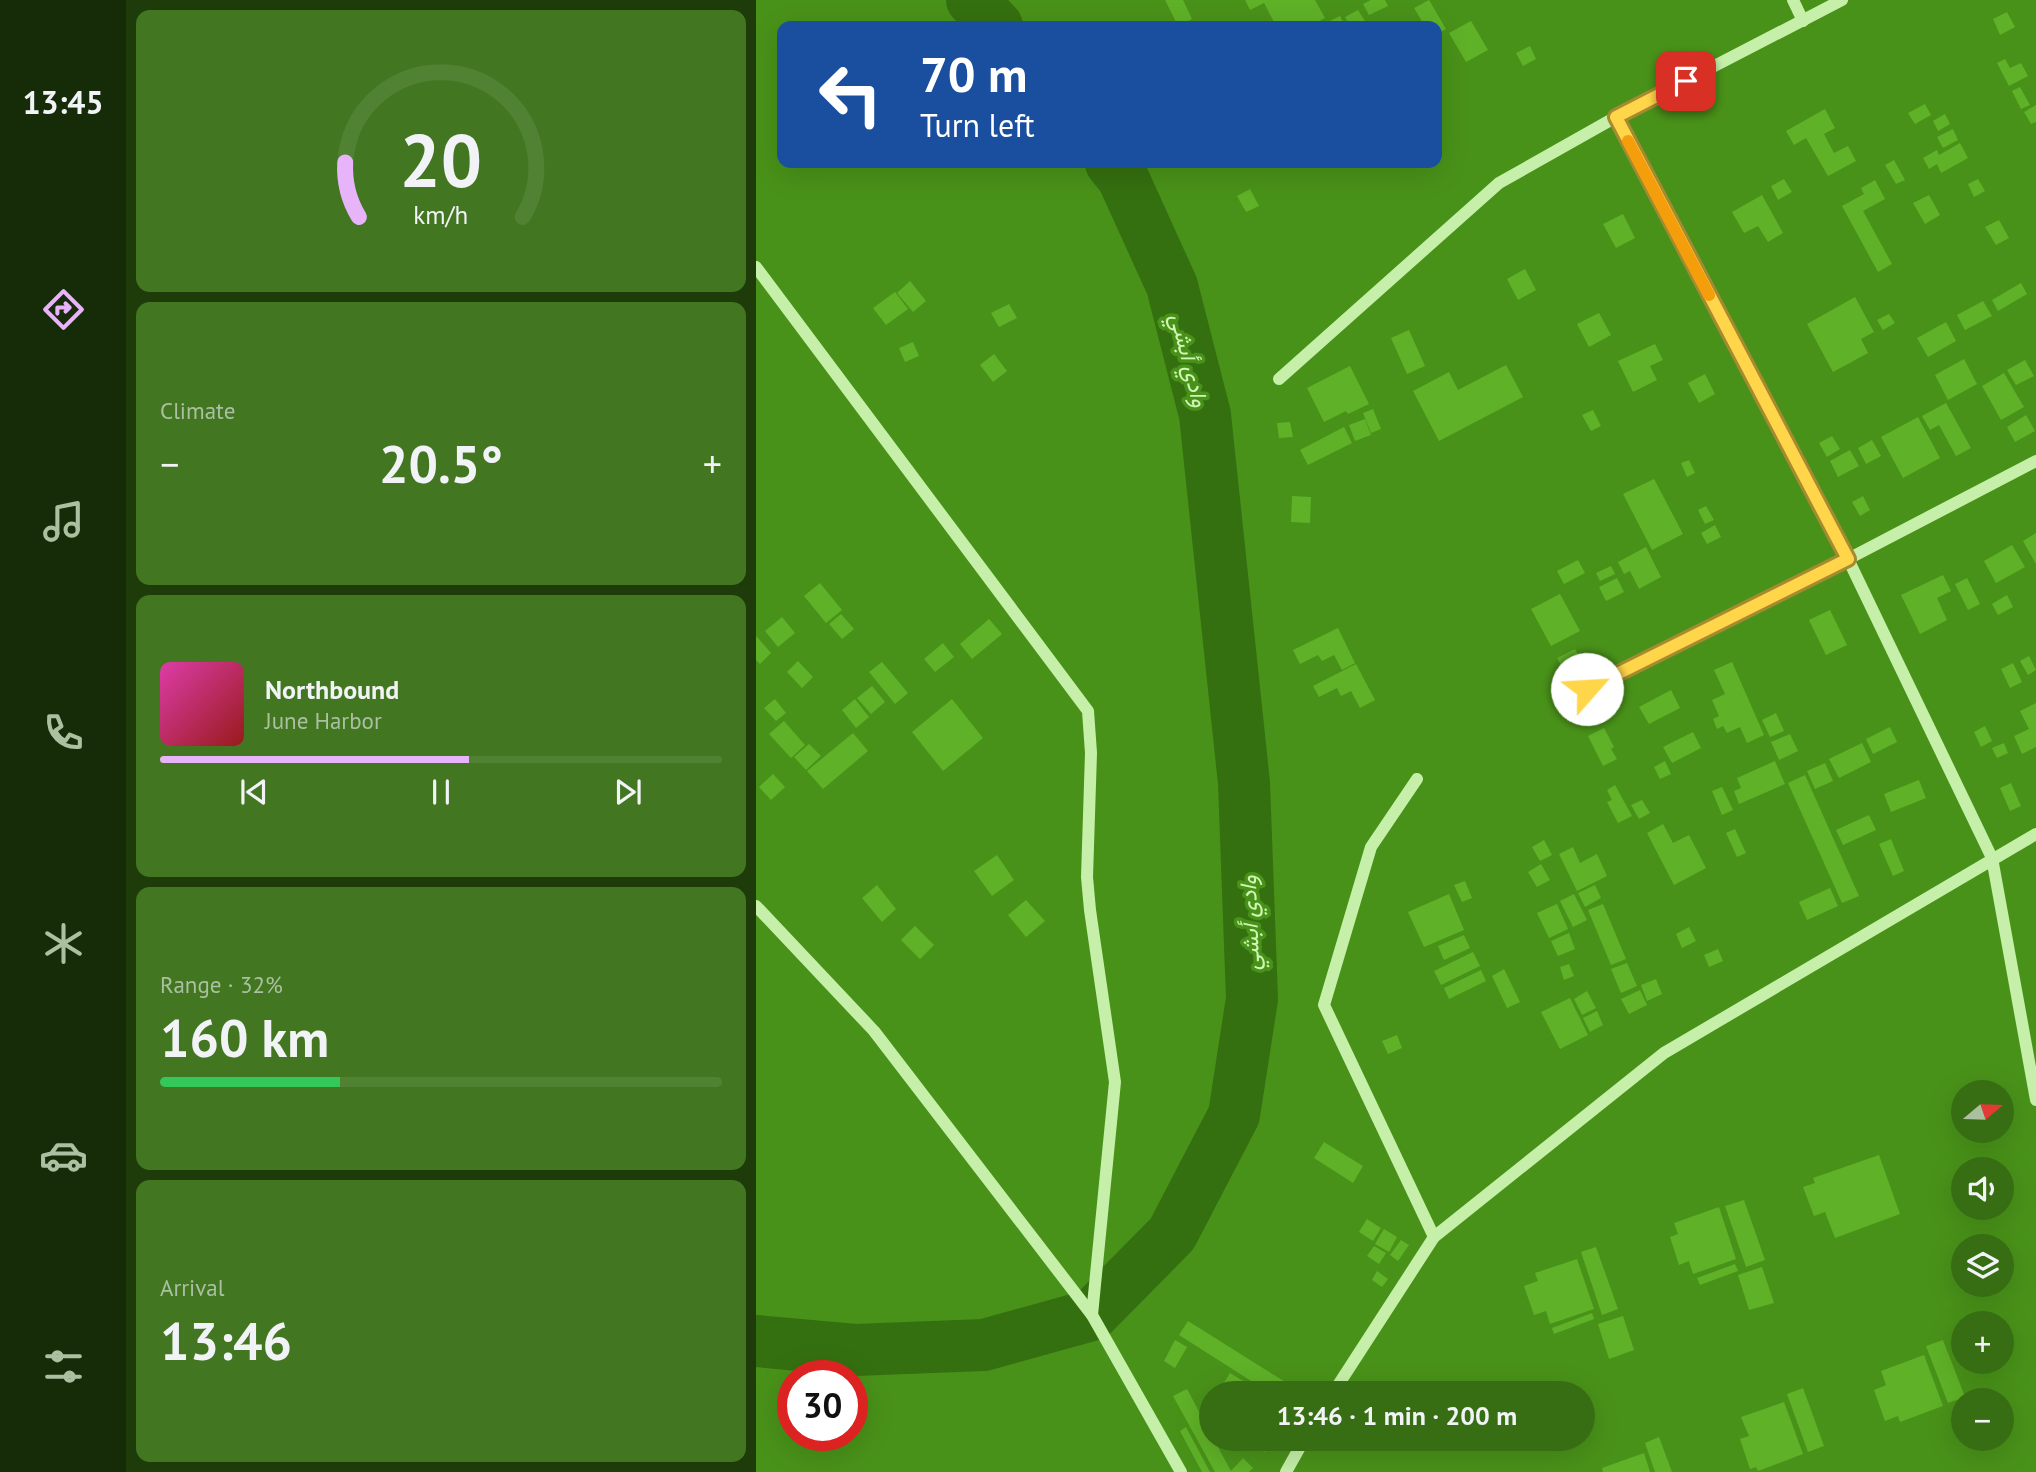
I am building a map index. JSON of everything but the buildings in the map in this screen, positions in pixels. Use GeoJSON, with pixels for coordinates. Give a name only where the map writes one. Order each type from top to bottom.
{"type":"FeatureCollection","features":[{"type":"Feature","properties":{"kind":"street"},"geometry":{"type":"LineString","coordinates":[[1793,0],[1803,21]]}},
{"type":"Feature","properties":{"kind":"street"},"geometry":{"type":"LineString","coordinates":[[1279,379],[1499,183],[1616,117],[1842,0]]}},
{"type":"Feature","properties":{"kind":"street"},"geometry":{"type":"LineString","coordinates":[[1616,117],[1848,559],[1992,858],[2036,1100]]}},
{"type":"Feature","properties":{"kind":"street"},"geometry":{"type":"LineString","coordinates":[[756,267],[1088,712],[1091,753],[1087,877],[1115,1083],[1092,1315]]}},
{"type":"Feature","properties":{"kind":"street"},"geometry":{"type":"LineString","coordinates":[[1587,689],[1848,559],[2036,461]]}},
{"type":"Feature","properties":{"kind":"street"},"geometry":{"type":"LineString","coordinates":[[1417,779],[1371,847],[1324,1005],[1434,1237]]}},
{"type":"Feature","properties":{"kind":"street"},"geometry":{"type":"LineString","coordinates":[[1341,1381],[1434,1237],[1664,1053],[2036,834]]}},
{"type":"Feature","properties":{"kind":"street"},"geometry":{"type":"LineString","coordinates":[[756,906],[874,1031],[1092,1315],[1181,1472]]}},
{"type":"Feature","properties":{"kind":"street"},"geometry":{"type":"LineString","coordinates":[[1286,1472],[1298,1451]]}},
{"type":"Feature","properties":{"kind":"waterway","name":"وادي أبشي"},"geometry":{"type":"LineString","coordinates":[[972,0],[992,21]]}},
{"type":"Feature","properties":{"kind":"waterway","name":"وادي أبشي"},"geometry":{"type":"LineString","coordinates":[[756,1341],[855,1350],[984,1345],[1092,1315],[1172,1234],[1234,1115],[1252,999],[1244,783],[1205,415],[1172,286],[1123,178],[1115,168]]}},
{"type":"Feature","properties":{"kind":"slow traffic"},"geometry":{"type":"LineString","coordinates":[[1628,141],[1709,295]]}},
{"type":"Feature","properties":{"kind":"route"},"geometry":{"type":"LineString","coordinates":[[1587,689],[1848,559],[1616,117],[1686,81]]}}]}
